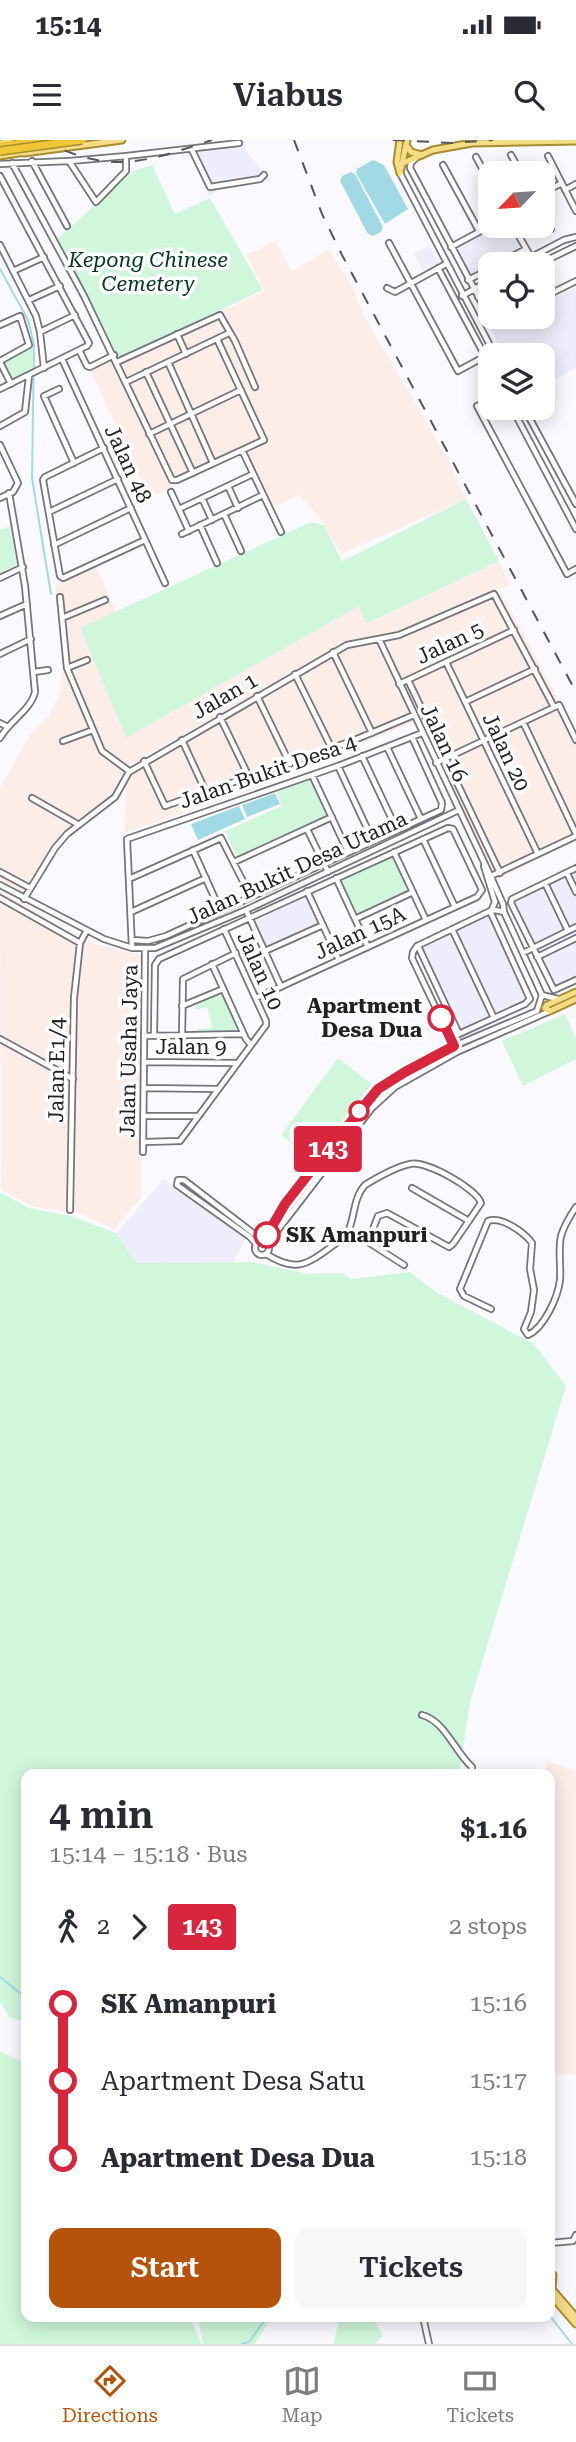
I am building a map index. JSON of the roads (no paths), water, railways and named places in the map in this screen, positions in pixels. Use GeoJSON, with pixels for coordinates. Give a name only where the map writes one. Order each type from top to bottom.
{"type":"FeatureCollection","features":[{"type":"Feature","properties":{"kind":"highway"},"geometry":{"type":"LineString","coordinates":[[0,148],[44,140]]}},
{"type":"Feature","properties":{"kind":"highway"},"geometry":{"type":"LineString","coordinates":[[0,148],[82,143]]}},
{"type":"Feature","properties":{"kind":"main road"},"geometry":{"type":"LineString","coordinates":[[0,148],[10,140]]}},
{"type":"Feature","properties":{"kind":"main road"},"geometry":{"type":"LineString","coordinates":[[0,148],[21,140]]}},
{"type":"Feature","properties":{"kind":"main road"},"geometry":{"type":"LineString","coordinates":[[24,153],[50,140]]}},
{"type":"Feature","properties":{"kind":"main road"},"geometry":{"type":"LineString","coordinates":[[63,140],[82,143]]}},
{"type":"Feature","properties":{"kind":"main road"},"geometry":{"type":"LineString","coordinates":[[0,148],[24,153],[82,143],[122,140]]}},
{"type":"Feature","properties":{"kind":"main road"},"geometry":{"type":"LineString","coordinates":[[403,163],[442,148],[473,141],[576,141]]}},
{"type":"Feature","properties":{"kind":"main road"},"geometry":{"type":"LineString","coordinates":[[404,142],[411,152],[422,155]]}},
{"type":"Feature","properties":{"kind":"main road"},"geometry":{"type":"LineString","coordinates":[[400,173],[404,142]]}},
{"type":"Feature","properties":{"kind":"main road"},"geometry":{"type":"LineString","coordinates":[[400,173],[397,162],[404,142]]}},
{"type":"Feature","properties":{"kind":"main road"},"geometry":{"type":"LineString","coordinates":[[576,992],[545,1008],[550,1011],[576,999]]}},
{"type":"Feature","properties":{"kind":"main road"},"geometry":{"type":"LineString","coordinates":[[555,2295],[576,2317]]}},
{"type":"Feature","properties":{"kind":"main road"},"geometry":{"type":"LineString","coordinates":[[555,2296],[576,2323]]}},
{"type":"Feature","properties":{"kind":"street"},"geometry":{"type":"LineString","coordinates":[[0,164],[71,162],[239,143]]}},
{"type":"Feature","properties":{"kind":"street"},"geometry":{"type":"LineString","coordinates":[[192,150],[210,187],[264,175]]}},
{"type":"Feature","properties":{"kind":"street"},"geometry":{"type":"LineString","coordinates":[[511,155],[514,161]]}},
{"type":"Feature","properties":{"kind":"street"},"geometry":{"type":"LineString","coordinates":[[71,162],[96,202],[127,172],[126,156]]}},
{"type":"Feature","properties":{"kind":"street"},"geometry":{"type":"LineString","coordinates":[[548,156],[576,211]]}},
{"type":"Feature","properties":{"kind":"street"},"geometry":{"type":"LineString","coordinates":[[476,157],[478,161]]}},
{"type":"Feature","properties":{"kind":"street"},"geometry":{"type":"LineString","coordinates":[[415,158],[410,168],[478,297]]}},
{"type":"Feature","properties":{"kind":"street"},"geometry":{"type":"LineString","coordinates":[[32,161],[67,226]]}},
{"type":"Feature","properties":{"kind":"street"},"geometry":{"type":"LineString","coordinates":[[12,163],[114,355],[169,478],[177,480],[264,440],[218,339]]}},
{"type":"Feature","properties":{"kind":"street"},"geometry":{"type":"LineString","coordinates":[[443,165],[478,229]]}},
{"type":"Feature","properties":{"kind":"street"},"geometry":{"type":"LineString","coordinates":[[400,173],[488,343]]}},
{"type":"Feature","properties":{"kind":"street"},"geometry":{"type":"LineString","coordinates":[[0,176],[89,343],[0,389]]}},
{"type":"Feature","properties":{"kind":"street"},"geometry":{"type":"LineString","coordinates":[[555,186],[562,183]]}},
{"type":"Feature","properties":{"kind":"street"},"geometry":{"type":"LineString","coordinates":[[565,190],[576,184]]}},
{"type":"Feature","properties":{"kind":"street"},"geometry":{"type":"LineString","coordinates":[[451,247],[478,232]]}},
{"type":"Feature","properties":{"kind":"street"},"geometry":{"type":"LineString","coordinates":[[541,252],[576,237]]}},
{"type":"Feature","properties":{"kind":"street"},"geometry":{"type":"LineString","coordinates":[[520,238],[528,252]]}},
{"type":"Feature","properties":{"kind":"street"},"geometry":{"type":"LineString","coordinates":[[389,243],[458,371],[478,360]]}},
{"type":"Feature","properties":{"kind":"street"},"geometry":{"type":"LineString","coordinates":[[0,245],[29,300],[40,332],[42,368]]}},
{"type":"Feature","properties":{"kind":"street"},"geometry":{"type":"LineString","coordinates":[[555,256],[576,246]]}},
{"type":"Feature","properties":{"kind":"street"},"geometry":{"type":"LineString","coordinates":[[520,252],[526,249]]}},
{"type":"Feature","properties":{"kind":"street"},"geometry":{"type":"LineString","coordinates":[[13,271],[44,257]]}},
{"type":"Feature","properties":{"kind":"street"},"geometry":{"type":"LineString","coordinates":[[387,288],[394,292],[446,264]]}},
{"type":"Feature","properties":{"kind":"street"},"geometry":{"type":"LineString","coordinates":[[438,268],[478,343]]}},
{"type":"Feature","properties":{"kind":"street"},"geometry":{"type":"LineString","coordinates":[[468,280],[478,275]]}},
{"type":"Feature","properties":{"kind":"street"},"geometry":{"type":"LineString","coordinates":[[555,292],[576,281]]}},
{"type":"Feature","properties":{"kind":"street"},"geometry":{"type":"LineString","coordinates":[[29,300],[60,286]]}},
{"type":"Feature","properties":{"kind":"street"},"geometry":{"type":"LineString","coordinates":[[462,296],[478,286]]}},
{"type":"Feature","properties":{"kind":"street"},"geometry":{"type":"LineString","coordinates":[[0,325],[19,315],[26,331],[27,347],[0,361],[10,384]]}},
{"type":"Feature","properties":{"kind":"street"},"geometry":{"type":"LineString","coordinates":[[40,332],[75,315]]}},
{"type":"Feature","properties":{"kind":"street"},"geometry":{"type":"LineString","coordinates":[[117,362],[220,315],[235,341],[255,387]]}},
{"type":"Feature","properties":{"kind":"street"},"geometry":{"type":"LineString","coordinates":[[126,382],[229,333]]}},
{"type":"Feature","properties":{"kind":"street"},"geometry":{"type":"LineString","coordinates":[[177,334],[186,354]]}},
{"type":"Feature","properties":{"kind":"street"},"geometry":{"type":"LineString","coordinates":[[79,350],[90,367],[114,355]]}},
{"type":"Feature","properties":{"kind":"street","name":"Jalan 48"},"geometry":{"type":"LineString","coordinates":[[62,359],[165,583]]}},
{"type":"Feature","properties":{"kind":"street"},"geometry":{"type":"LineString","coordinates":[[168,362],[213,463]]}},
{"type":"Feature","properties":{"kind":"street"},"geometry":{"type":"LineString","coordinates":[[146,372],[193,473]]}},
{"type":"Feature","properties":{"kind":"street"},"geometry":{"type":"LineString","coordinates":[[0,426],[25,412],[29,375]]}},
{"type":"Feature","properties":{"kind":"street"},"geometry":{"type":"LineString","coordinates":[[59,389],[44,396],[74,463]]}},
{"type":"Feature","properties":{"kind":"street"},"geometry":{"type":"LineString","coordinates":[[149,434],[241,390]]}},
{"type":"Feature","properties":{"kind":"street"},"geometry":{"type":"LineString","coordinates":[[484,420],[566,573],[576,569]]}},
{"type":"Feature","properties":{"kind":"street"},"geometry":{"type":"LineString","coordinates":[[518,420],[576,528]]}},
{"type":"Feature","properties":{"kind":"street"},"geometry":{"type":"LineString","coordinates":[[530,420],[576,504]]}},
{"type":"Feature","properties":{"kind":"street"},"geometry":{"type":"LineString","coordinates":[[0,445],[18,483],[15,489],[0,498]]}},
{"type":"Feature","properties":{"kind":"street"},"geometry":{"type":"LineString","coordinates":[[104,448],[43,480],[60,576],[64,578],[145,540]]}},
{"type":"Feature","properties":{"kind":"street"},"geometry":{"type":"LineString","coordinates":[[241,450],[281,532]]}},
{"type":"Feature","properties":{"kind":"street"},"geometry":{"type":"LineString","coordinates":[[179,509],[253,474]]}},
{"type":"Feature","properties":{"kind":"street"},"geometry":{"type":"LineString","coordinates":[[49,512],[118,479]]}},
{"type":"Feature","properties":{"kind":"street"},"geometry":{"type":"LineString","coordinates":[[228,486],[238,508]]}},
{"type":"Feature","properties":{"kind":"street"},"geometry":{"type":"LineString","coordinates":[[171,492],[189,531]]}},
{"type":"Feature","properties":{"kind":"street"},"geometry":{"type":"LineString","coordinates":[[0,738],[6,726],[34,698],[35,689],[23,567],[9,493]]}},
{"type":"Feature","properties":{"kind":"street"},"geometry":{"type":"LineString","coordinates":[[182,534],[263,495]]}},
{"type":"Feature","properties":{"kind":"street"},"geometry":{"type":"LineString","coordinates":[[202,498],[212,520]]}},
{"type":"Feature","properties":{"kind":"street"},"geometry":{"type":"LineString","coordinates":[[54,545],[131,508]]}},
{"type":"Feature","properties":{"kind":"street"},"geometry":{"type":"LineString","coordinates":[[224,514],[241,551]]}},
{"type":"Feature","properties":{"kind":"street"},"geometry":{"type":"LineString","coordinates":[[200,526],[217,562]]}},
{"type":"Feature","properties":{"kind":"street"},"geometry":{"type":"LineString","coordinates":[[0,578],[23,567]]}},
{"type":"Feature","properties":{"kind":"street","name":"Jalan 1"},"geometry":{"type":"LineString","coordinates":[[24,899],[55,848],[67,834],[116,797],[129,772],[333,652],[352,643],[399,635],[494,594],[514,630]]}},
{"type":"Feature","properties":{"kind":"street"},"geometry":{"type":"LineString","coordinates":[[60,597],[68,668],[102,751],[129,772]]}},
{"type":"Feature","properties":{"kind":"street"},"geometry":{"type":"LineString","coordinates":[[62,618],[104,600]]}},
{"type":"Feature","properties":{"kind":"street"},"geometry":{"type":"LineString","coordinates":[[0,616],[26,604]]}},
{"type":"Feature","properties":{"kind":"street"},"geometry":{"type":"LineString","coordinates":[[514,630],[576,740]]}},
{"type":"Feature","properties":{"kind":"street","name":"Jalan 5"},"geometry":{"type":"LineString","coordinates":[[399,684],[514,630]]}},
{"type":"Feature","properties":{"kind":"street"},"geometry":{"type":"LineString","coordinates":[[0,654],[31,639]]}},
{"type":"Feature","properties":{"kind":"street","name":"Jalan 16"},"geometry":{"type":"LineString","coordinates":[[379,639],[491,877],[542,995]]}},
{"type":"Feature","properties":{"kind":"street"},"geometry":{"type":"LineString","coordinates":[[333,652],[372,733]]}},
{"type":"Feature","properties":{"kind":"street"},"geometry":{"type":"LineString","coordinates":[[68,668],[87,660]]}},
{"type":"Feature","properties":{"kind":"street","name":"Jalan 20"},"geometry":{"type":"LineString","coordinates":[[446,662],[538,855]]}},
{"type":"Feature","properties":{"kind":"street"},"geometry":{"type":"LineString","coordinates":[[465,702],[535,669]]}},
{"type":"Feature","properties":{"kind":"street"},"geometry":{"type":"LineString","coordinates":[[34,672],[48,670]]}},
{"type":"Feature","properties":{"kind":"street"},"geometry":{"type":"LineString","coordinates":[[295,674],[331,749]]}},
{"type":"Feature","properties":{"kind":"street"},"geometry":{"type":"LineString","coordinates":[[408,680],[500,873]]}},
{"type":"Feature","properties":{"kind":"street"},"geometry":{"type":"LineString","coordinates":[[257,696],[290,764]]}},
{"type":"Feature","properties":{"kind":"street"},"geometry":{"type":"LineString","coordinates":[[436,763],[557,706]]}},
{"type":"Feature","properties":{"kind":"street"},"geometry":{"type":"LineString","coordinates":[[144,761],[165,806],[290,764],[414,715]]}},
{"type":"Feature","properties":{"kind":"street"},"geometry":{"type":"LineString","coordinates":[[220,717],[249,777]]}},
{"type":"Feature","properties":{"kind":"street"},"geometry":{"type":"LineString","coordinates":[[491,877],[576,835],[523,722]]}},
{"type":"Feature","properties":{"kind":"street"},"geometry":{"type":"LineString","coordinates":[[0,723],[6,726]]}},
{"type":"Feature","properties":{"kind":"street"},"geometry":{"type":"LineString","coordinates":[[63,741],[93,730]]}},
{"type":"Feature","properties":{"kind":"street","name":"Jalan Bukit Desa 4"},"geometry":{"type":"LineString","coordinates":[[128,879],[127,839],[312,775],[422,733]]}},
{"type":"Feature","properties":{"kind":"street","name":"Jalan Bukit Desa Utama"},"geometry":{"type":"LineString","coordinates":[[132,940],[148,941],[166,936],[438,811],[443,807],[412,737]]}},
{"type":"Feature","properties":{"kind":"street"},"geometry":{"type":"LineString","coordinates":[[182,740],[206,792]]}},
{"type":"Feature","properties":{"kind":"street"},"geometry":{"type":"LineString","coordinates":[[387,747],[421,819]]}},
{"type":"Feature","properties":{"kind":"street"},"geometry":{"type":"LineString","coordinates":[[362,756],[397,830]]}},
{"type":"Feature","properties":{"kind":"street"},"geometry":{"type":"LineString","coordinates":[[338,765],[373,841]]}},
{"type":"Feature","properties":{"kind":"street"},"geometry":{"type":"LineString","coordinates":[[312,775],[348,852]]}},
{"type":"Feature","properties":{"kind":"street"},"geometry":{"type":"LineString","coordinates":[[32,798],[79,825]]}},
{"type":"Feature","properties":{"kind":"street","name":"Jalan Bukit Desa Utama"},"geometry":{"type":"LineString","coordinates":[[145,950],[163,946],[246,910],[460,810]]}},
{"type":"Feature","properties":{"kind":"street"},"geometry":{"type":"LineString","coordinates":[[234,862],[332,817]]}},
{"type":"Feature","properties":{"kind":"street","name":"Jalan 15A"},"geometry":{"type":"LineString","coordinates":[[256,998],[477,897],[482,890],[451,827],[423,839]]}},
{"type":"Feature","properties":{"kind":"street"},"geometry":{"type":"LineString","coordinates":[[307,829],[328,872]]}},
{"type":"Feature","properties":{"kind":"street"},"geometry":{"type":"LineString","coordinates":[[132,948],[128,879],[218,838],[224,840],[251,897]]}},
{"type":"Feature","properties":{"kind":"street"},"geometry":{"type":"LineString","coordinates":[[154,1036],[155,964],[159,959],[423,839],[455,907]]}},
{"type":"Feature","properties":{"kind":"street"},"geometry":{"type":"LineString","coordinates":[[193,850],[220,911]]}},
{"type":"Feature","properties":{"kind":"street"},"geometry":{"type":"LineString","coordinates":[[394,852],[426,920]]}},
{"type":"Feature","properties":{"kind":"street","name":"Jalan 16"},"geometry":{"type":"LineString","coordinates":[[482,859],[495,902],[490,911]]}},
{"type":"Feature","properties":{"kind":"street"},"geometry":{"type":"LineString","coordinates":[[576,869],[512,899],[511,903],[554,990],[576,980]]}},
{"type":"Feature","properties":{"kind":"street"},"geometry":{"type":"LineString","coordinates":[[0,872],[30,888]]}},
{"type":"Feature","properties":{"kind":"street"},"geometry":{"type":"LineString","coordinates":[[567,873],[576,892]]}},
{"type":"Feature","properties":{"kind":"street"},"geometry":{"type":"LineString","coordinates":[[131,912],[206,878]]}},
{"type":"Feature","properties":{"kind":"street"},"geometry":{"type":"LineString","coordinates":[[336,878],[368,947]]}},
{"type":"Feature","properties":{"kind":"street"},"geometry":{"type":"LineString","coordinates":[[545,883],[568,931]]}},
{"type":"Feature","properties":{"kind":"street"},"geometry":{"type":"LineString","coordinates":[[0,885],[86,932],[145,950]]}},
{"type":"Feature","properties":{"kind":"street"},"geometry":{"type":"LineString","coordinates":[[307,891],[339,960]]}},
{"type":"Feature","properties":{"kind":"street"},"geometry":{"type":"LineString","coordinates":[[355,919],[413,892]]}},
{"type":"Feature","properties":{"kind":"street"},"geometry":{"type":"LineString","coordinates":[[0,898],[79,943]]}},
{"type":"Feature","properties":{"kind":"street"},"geometry":{"type":"LineString","coordinates":[[246,910],[281,987]]}},
{"type":"Feature","properties":{"kind":"street"},"geometry":{"type":"LineString","coordinates":[[450,1038],[525,1004],[530,999],[490,911]]}},
{"type":"Feature","properties":{"kind":"street"},"geometry":{"type":"LineString","coordinates":[[457,1052],[412,958],[412,952],[417,946],[490,911],[504,912]]}},
{"type":"Feature","properties":{"kind":"street"},"geometry":{"type":"LineString","coordinates":[[265,951],[323,925]]}},
{"type":"Feature","properties":{"kind":"street"},"geometry":{"type":"LineString","coordinates":[[523,953],[576,927]]}},
{"type":"Feature","properties":{"kind":"street","name":"Jalan 10"},"geometry":{"type":"LineString","coordinates":[[224,929],[266,1021],[266,1025],[251,1045]]}},
{"type":"Feature","properties":{"kind":"street"},"geometry":{"type":"LineString","coordinates":[[452,929],[494,1018]]}},
{"type":"Feature","properties":{"kind":"street","name":"Jalan E1/4"},"geometry":{"type":"LineString","coordinates":[[71,1210],[74,999],[79,943],[86,932]]}},
{"type":"Feature","properties":{"kind":"street"},"geometry":{"type":"LineString","coordinates":[[537,957],[576,938]]}},
{"type":"Feature","properties":{"kind":"street"},"geometry":{"type":"LineString","coordinates":[[417,946],[459,1034]]}},
{"type":"Feature","properties":{"kind":"street","name":"Jalan Usaha Jaya"},"geometry":{"type":"LineString","coordinates":[[143,1152],[145,950]]}},
{"type":"Feature","properties":{"kind":"street"},"geometry":{"type":"LineString","coordinates":[[182,1036],[183,979],[236,953]]}},
{"type":"Feature","properties":{"kind":"street"},"geometry":{"type":"LineString","coordinates":[[144,1142],[181,1140],[251,1045],[243,1034],[212,964]]}},
{"type":"Feature","properties":{"kind":"street"},"geometry":{"type":"LineString","coordinates":[[182,1006],[223,989]]}},
{"type":"Feature","properties":{"kind":"street"},"geometry":{"type":"LineString","coordinates":[[538,1014],[542,995],[560,999]]}},
{"type":"Feature","properties":{"kind":"street"},"geometry":{"type":"LineString","coordinates":[[264,1241],[285,1204],[378,1089],[454,1046],[550,1011]]}},
{"type":"Feature","properties":{"kind":"street"},"geometry":{"type":"LineString","coordinates":[[256,1244],[264,1241],[298,1202],[385,1095],[408,1078],[457,1052],[538,1014]]}},
{"type":"Feature","properties":{"kind":"street"},"geometry":{"type":"LineString","coordinates":[[144,1037],[243,1034]]}},
{"type":"Feature","properties":{"kind":"street"},"geometry":{"type":"LineString","coordinates":[[0,1039],[73,1079]]}},
{"type":"Feature","properties":{"kind":"street","name":"Jalan 9"},"geometry":{"type":"LineString","coordinates":[[144,1062],[238,1063]]}},
{"type":"Feature","properties":{"kind":"street"},"geometry":{"type":"LineString","coordinates":[[144,1088],[218,1089]]}},
{"type":"Feature","properties":{"kind":"street"},"geometry":{"type":"LineString","coordinates":[[144,1116],[198,1116]]}},
{"type":"Feature","properties":{"kind":"street"},"geometry":{"type":"LineString","coordinates":[[266,1254],[269,1250],[264,1241],[184,1180],[178,1180],[177,1185],[250,1237],[256,1244],[257,1253],[266,1254],[289,1266],[314,1260],[347,1234],[359,1191],[365,1185],[412,1163],[439,1172],[482,1200],[449,1247],[387,1213],[378,1216],[368,1242],[404,1265]]}},
{"type":"Feature","properties":{"kind":"street"},"geometry":{"type":"LineString","coordinates":[[412,1188],[469,1221]]}},
{"type":"Feature","properties":{"kind":"street"},"geometry":{"type":"LineString","coordinates":[[491,1308],[464,1296],[460,1289],[488,1221],[498,1220],[526,1236],[532,1243],[530,1269],[534,1290],[531,1311],[524,1329],[528,1335],[542,1322],[557,1293],[561,1235],[576,1207]]}},
{"type":"Feature","properties":{"kind":"street"},"geometry":{"type":"LineString","coordinates":[[422,1715],[428,1717],[452,1741],[472,1769]]}},
{"type":"Feature","properties":{"kind":"street"},"geometry":{"type":"LineString","coordinates":[[555,2243],[573,2241],[576,2235]]}},
{"type":"Feature","properties":{"kind":"street"},"geometry":{"type":"LineString","coordinates":[[424,2322],[429,2344]]}},
{"type":"Feature","properties":{"kind":"water"},"geometry":{"type":"Polygon","coordinates":[[[373,160],[384,165],[408,209],[385,224],[356,173],[357,169],[373,160]]]}},
{"type":"Feature","properties":{"kind":"water"},"geometry":{"type":"Polygon","coordinates":[[[351,172],[355,174],[383,227],[381,232],[373,236],[368,234],[340,181],[342,176],[351,172]]]}},
{"type":"Feature","properties":{"kind":"water"},"geometry":{"type":"Polygon","coordinates":[[[275,793],[280,804],[247,817],[242,805],[275,793]]]}},
{"type":"Feature","properties":{"kind":"water"},"geometry":{"type":"Polygon","coordinates":[[[239,806],[245,819],[198,840],[191,824],[239,806]]]}},
{"type":"Feature","properties":{"kind":"waterway"},"geometry":{"type":"LineString","coordinates":[[0,269],[28,320],[34,345],[32,478],[51,594]]}},
{"type":"Feature","properties":{"kind":"waterway"},"geometry":{"type":"LineString","coordinates":[[0,1977],[21,1994]]}},
{"type":"Feature","properties":{"kind":"waterway"},"geometry":{"type":"LineString","coordinates":[[242,2344],[249,2342],[263,2322]]}},
{"type":"Feature","properties":{"kind":"waterway"},"geometry":{"type":"LineString","coordinates":[[555,2322],[572,2344]]}},
{"type":"Feature","properties":{"kind":"railway"},"geometry":{"type":"LineString","coordinates":[[43,140],[67,151],[108,162],[147,159],[212,140]]}},
{"type":"Feature","properties":{"kind":"railway"},"geometry":{"type":"LineString","coordinates":[[294,140],[322,214],[342,255],[576,692]]}},
{"type":"Feature","properties":{"kind":"railway"},"geometry":{"type":"LineString","coordinates":[[393,140],[452,143],[493,140]]}},
{"type":"Feature","properties":{"kind":"place","name":"Apartment Desa Dua"},"geometry":{"type":"Point","coordinates":[441,1018]}},
{"type":"Feature","properties":{"kind":"place","name":"SK Amanpuri"},"geometry":{"type":"Point","coordinates":[267,1235]}},
{"type":"Feature","properties":{"kind":"park label","name":"Kepong Chinese Cemetery"},"geometry":{"type":"Point","coordinates":[148,272]}}]}
